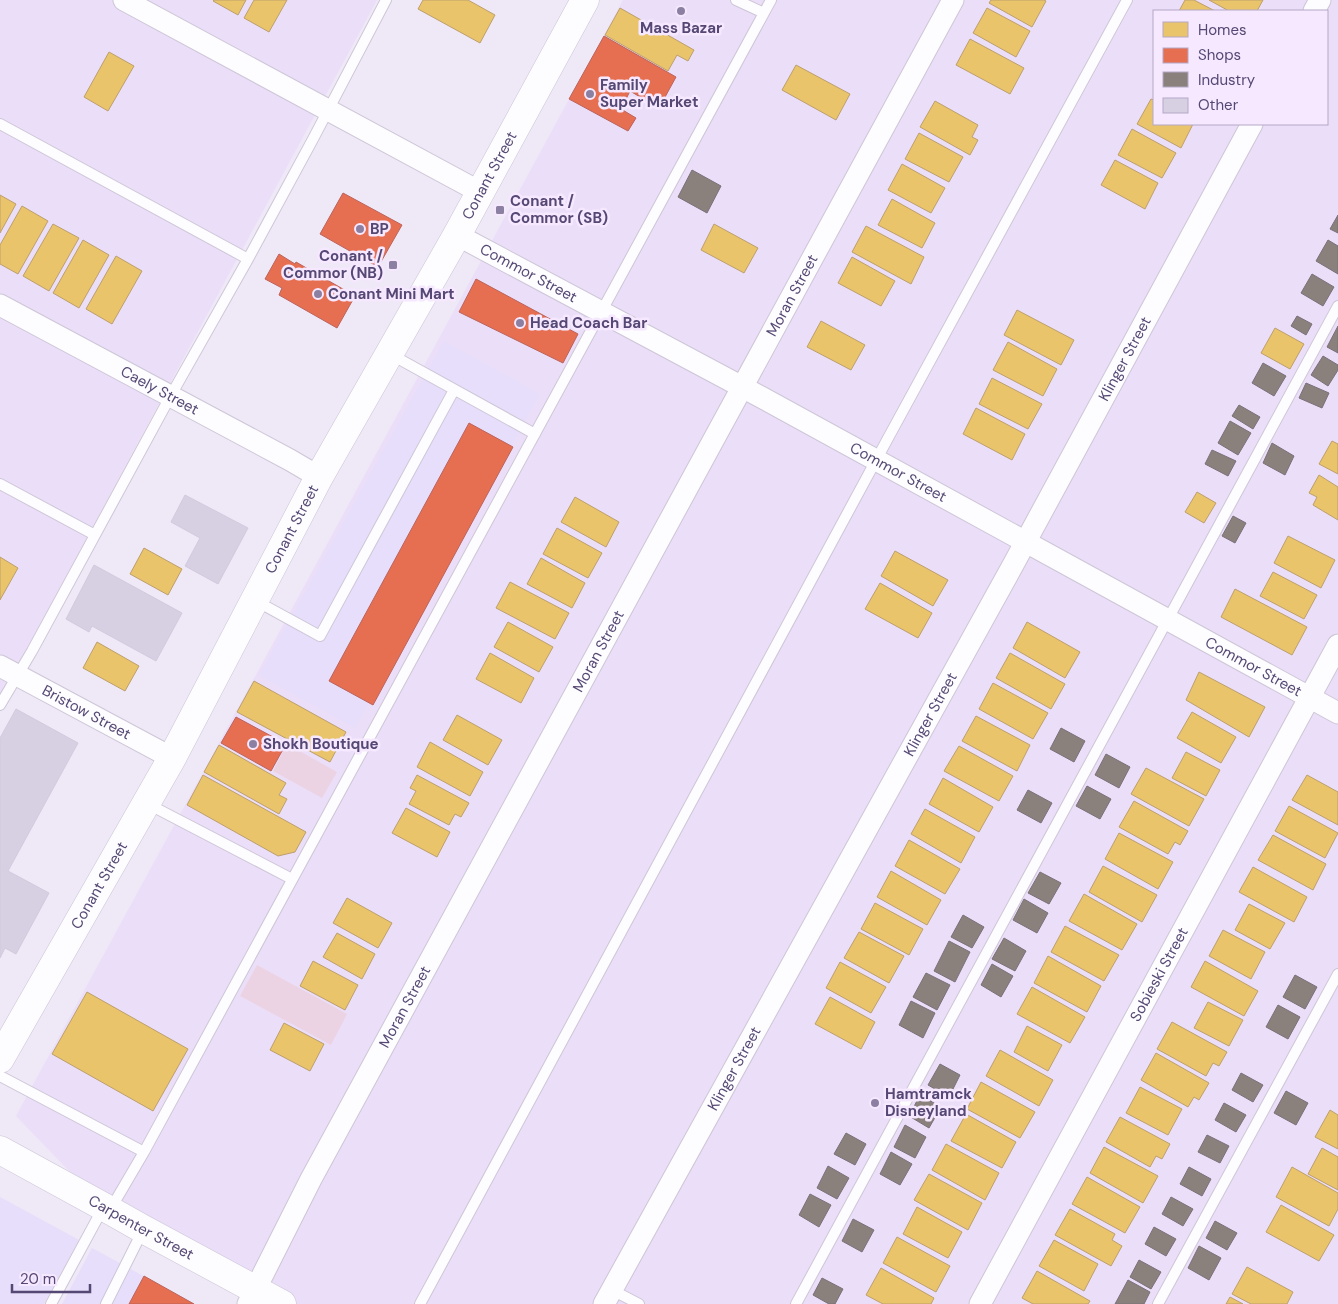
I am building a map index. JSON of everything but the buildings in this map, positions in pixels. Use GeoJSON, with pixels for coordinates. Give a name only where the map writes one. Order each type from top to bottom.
{"type":"FeatureCollection","features":[{"type":"Feature","properties":{"kind":"main road","name":"Conant Street"},"geometry":{"type":"LineString","coordinates":[[0,1059],[8,1028],[172,758],[319,477],[457,235],[585,0]]}},
{"type":"Feature","properties":{"kind":"main road","name":"Carpenter Street"},"geometry":{"type":"LineString","coordinates":[[0,1150],[143,1229],[252,1297],[282,1304]]}},
{"type":"Feature","properties":{"kind":"street"},"geometry":{"type":"LineString","coordinates":[[124,0],[480,192]]}},
{"type":"Feature","properties":{"kind":"street","name":"Moran Street"},"geometry":{"type":"LineString","coordinates":[[252,1297],[311,1179],[953,0]]}},
{"type":"Feature","properties":{"kind":"street","name":"Klinger Street"},"geometry":{"type":"LineString","coordinates":[[608,1297],[1025,541],[1251,125]]}},
{"type":"Feature","properties":{"kind":"street","name":"Commor Street"},"geometry":{"type":"LineString","coordinates":[[457,235],[742,387],[1338,713]]}},
{"type":"Feature","properties":{"kind":"street","name":"Caely Street"},"geometry":{"type":"LineString","coordinates":[[0,305],[319,477]]}},
{"type":"Feature","properties":{"kind":"street","name":"Sobieski Street"},"geometry":{"type":"LineString","coordinates":[[980,1304],[1338,645]]}},
{"type":"Feature","properties":{"kind":"street","name":"Bristow Street"},"geometry":{"type":"LineString","coordinates":[[9,671],[172,758]]}},
{"type":"Feature","properties":{"kind":"lane"},"geometry":{"type":"LineString","coordinates":[[0,705],[9,671],[32,651],[170,397],[248,259],[386,0]]}},
{"type":"Feature","properties":{"kind":"lane"},"geometry":{"type":"LineString","coordinates":[[736,0],[764,13]]}},
{"type":"Feature","properties":{"kind":"lane"},"geometry":{"type":"LineString","coordinates":[[51,1304],[107,1208],[144,1152],[771,0]]}},
{"type":"Feature","properties":{"kind":"lane"},"geometry":{"type":"LineString","coordinates":[[420,1304],[1127,0]]}},
{"type":"Feature","properties":{"kind":"lane"},"geometry":{"type":"LineString","coordinates":[[0,124],[248,259]]}},
{"type":"Feature","properties":{"kind":"lane"},"geometry":{"type":"LineString","coordinates":[[796,1304],[1338,306]]}},
{"type":"Feature","properties":{"kind":"lane"},"geometry":{"type":"LineString","coordinates":[[390,353],[535,434]]}},
{"type":"Feature","properties":{"kind":"lane"},"geometry":{"type":"LineString","coordinates":[[255,600],[320,636],[454,390]]}},
{"type":"Feature","properties":{"kind":"lane"},"geometry":{"type":"LineString","coordinates":[[0,484],[95,535]]}},
{"type":"Feature","properties":{"kind":"lane"},"geometry":{"type":"LineString","coordinates":[[146,803],[292,879]]}},
{"type":"Feature","properties":{"kind":"lane"},"geometry":{"type":"LineString","coordinates":[[1158,1304],[1338,974]]}},
{"type":"Feature","properties":{"kind":"lane"},"geometry":{"type":"LineString","coordinates":[[0,1076],[144,1152]]}},
{"type":"Feature","properties":{"kind":"lane"},"geometry":{"type":"LineString","coordinates":[[106,1304],[143,1229]]}},
{"type":"Feature","properties":{"kind":"lane"},"geometry":{"type":"LineString","coordinates":[[608,1297],[639,1304]]}},
{"type":"Feature","properties":{"kind":"shaded area"},"geometry":{"type":"Polygon","coordinates":[[[0,0],[377,0],[0,698],[0,0]]]}},
{"type":"Feature","properties":{"kind":"shaded area"},"geometry":{"type":"Polygon","coordinates":[[[623,0],[1338,0],[1338,1304],[282,1304],[104,1207],[16,1116],[623,0]]]}},
{"type":"Feature","properties":{"kind":"shaded area"},"geometry":{"type":"Polygon","coordinates":[[[444,341],[540,394],[355,728],[259,675],[444,341]]]}},
{"type":"Feature","properties":{"kind":"shaded area"},"geometry":{"type":"Polygon","coordinates":[[[287,744],[337,772],[322,798],[273,771],[287,744]]]}},
{"type":"Feature","properties":{"kind":"shaded area"},"geometry":{"type":"Polygon","coordinates":[[[257,965],[347,1014],[331,1045],[240,996],[257,965]]]}},
{"type":"Feature","properties":{"kind":"shaded area"},"geometry":{"type":"Polygon","coordinates":[[[0,1197],[79,1240],[44,1304],[0,1304],[0,1197]]]}},
{"type":"Feature","properties":{"kind":"shaded area"},"geometry":{"type":"Polygon","coordinates":[[[92,1248],[195,1304],[62,1304],[92,1248]]]}},
{"type":"Feature","properties":{"kind":"place","name":"Mass Bazar"},"geometry":{"type":"Point","coordinates":[681,11]}},
{"type":"Feature","properties":{"kind":"place","name":"Family Super Market"},"geometry":{"type":"Point","coordinates":[590,94]}},
{"type":"Feature","properties":{"kind":"place","name":"Conant / Commor (SB)"},"geometry":{"type":"Point","coordinates":[500,210]}},
{"type":"Feature","properties":{"kind":"place","name":"BP"},"geometry":{"type":"Point","coordinates":[360,229]}},
{"type":"Feature","properties":{"kind":"place","name":"Conant / Commor (NB)"},"geometry":{"type":"Point","coordinates":[393,265]}},
{"type":"Feature","properties":{"kind":"place","name":"Conant Mini Mart"},"geometry":{"type":"Point","coordinates":[318,294]}},
{"type":"Feature","properties":{"kind":"place","name":"Head Coach Bar"},"geometry":{"type":"Point","coordinates":[520,323]}},
{"type":"Feature","properties":{"kind":"place","name":"Shokh Boutique"},"geometry":{"type":"Point","coordinates":[253,744]}},
{"type":"Feature","properties":{"kind":"place","name":"Hamtramck Disneyland"},"geometry":{"type":"Point","coordinates":[875,1103]}}]}
